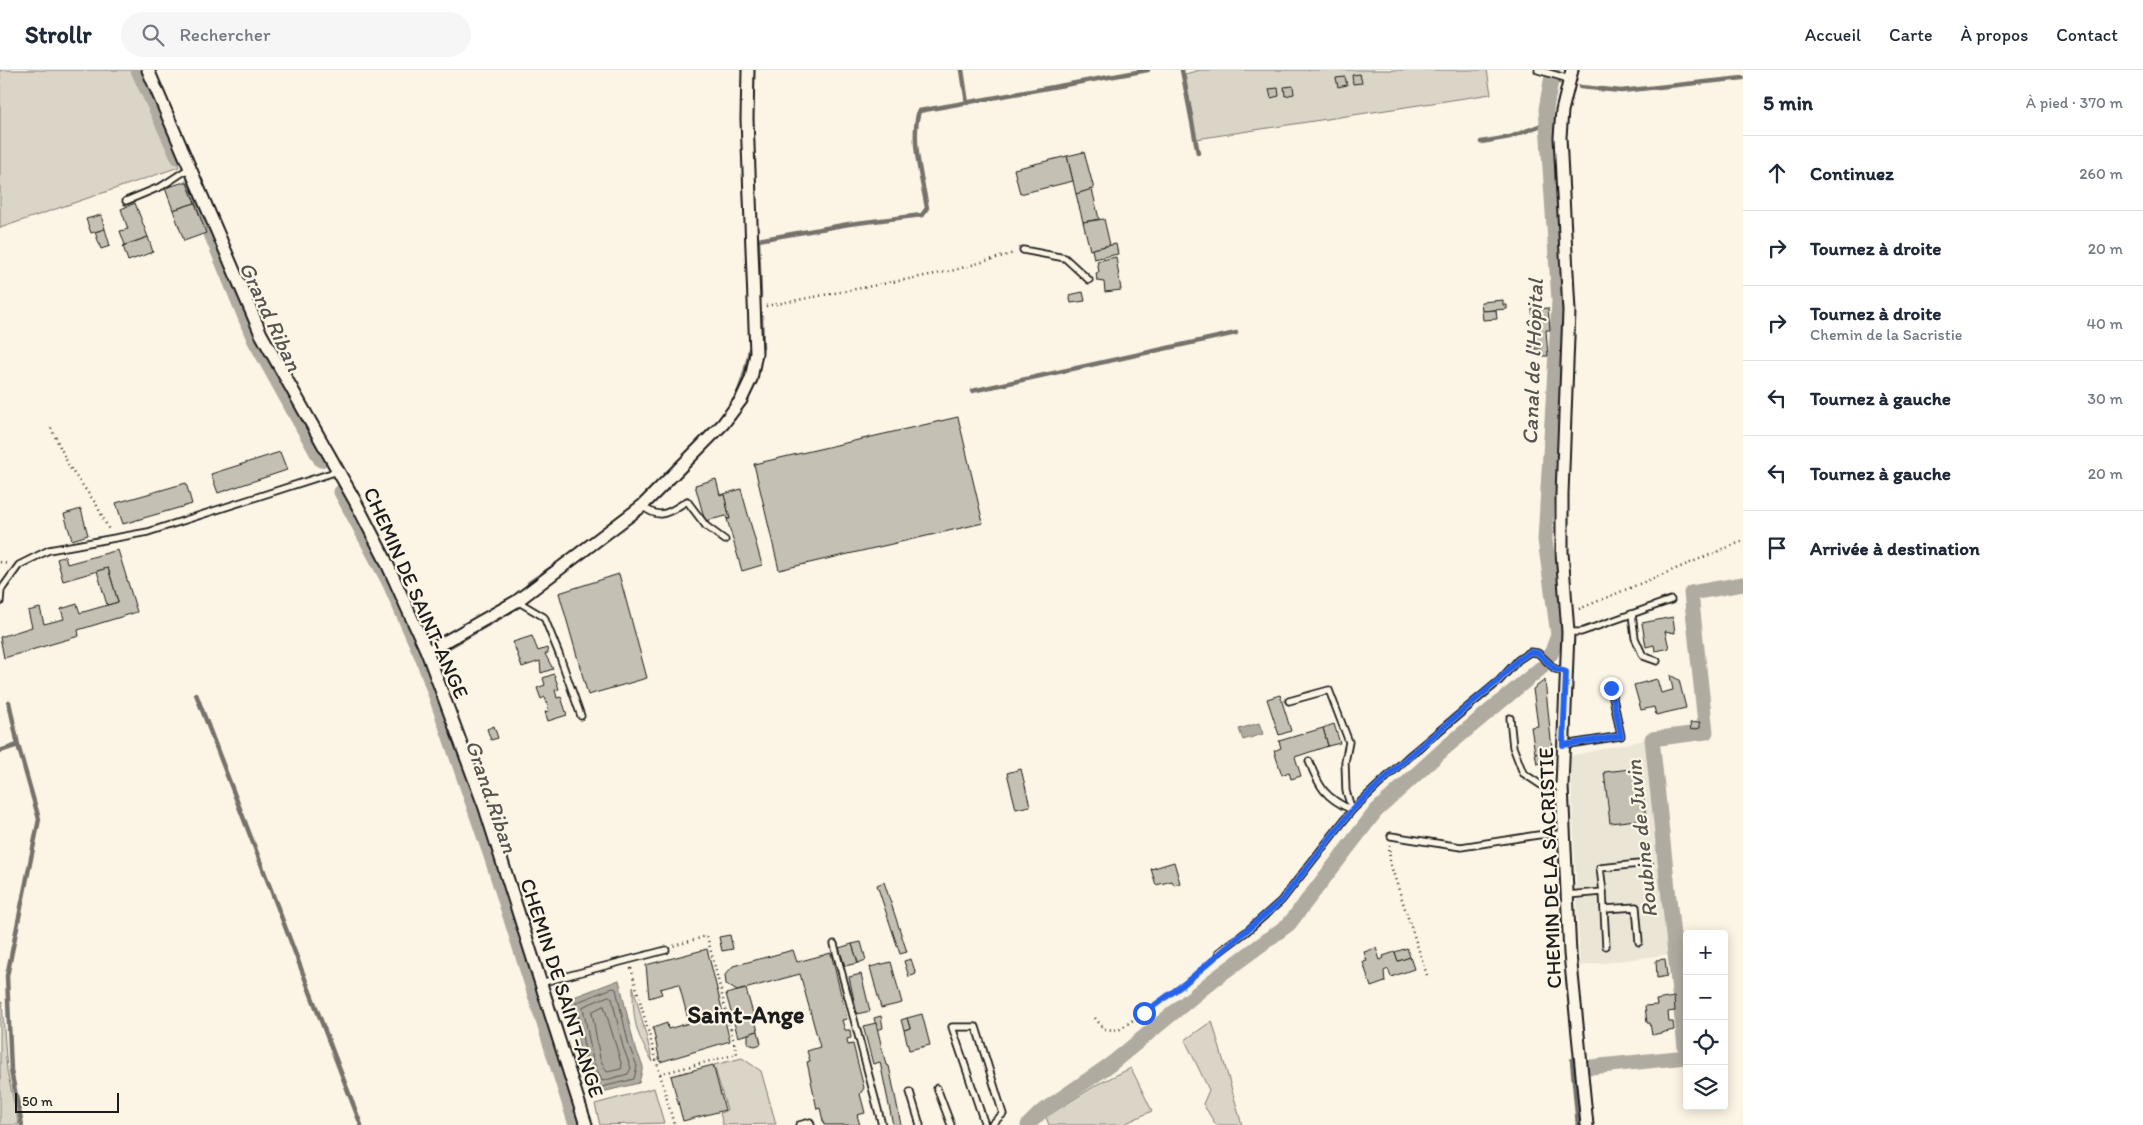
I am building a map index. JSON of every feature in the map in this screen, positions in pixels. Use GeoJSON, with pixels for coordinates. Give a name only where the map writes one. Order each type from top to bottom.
{"type":"FeatureCollection","features":[{"type":"Feature","properties":{"kind":"street","name":"CHEMIN DE SAINT-ANGE"},"geometry":{"type":"LineString","coordinates":[[148,70],[188,169],[228,253],[261,334],[385,559],[427,652],[486,808],[586,1125]]}},
{"type":"Feature","properties":{"kind":"street"},"geometry":{"type":"LineString","coordinates":[[427,652],[517,601],[642,506],[704,445],[741,400],[751,378],[756,353],[747,119],[748,70]]}},
{"type":"Feature","properties":{"kind":"street","name":"CHEMIN DE LA SACRISTIE"},"geometry":{"type":"LineString","coordinates":[[1570,74],[1562,110],[1560,137],[1569,296],[1562,494],[1562,552],[1568,632],[1562,786],[1570,954],[1587,1125]]}},
{"type":"Feature","properties":{"kind":"lane"},"geometry":{"type":"LineString","coordinates":[[1538,70],[1570,74]]}},
{"type":"Feature","properties":{"kind":"lane"},"geometry":{"type":"LineString","coordinates":[[126,201],[162,186],[188,169]]}},
{"type":"Feature","properties":{"kind":"lane"},"geometry":{"type":"LineString","coordinates":[[1023,250],[1065,258],[1089,280]]}},
{"type":"Feature","properties":{"kind":"lane"},"geometry":{"type":"LineString","coordinates":[[0,602],[1,590],[18,565],[49,550],[148,532],[338,471]]}},
{"type":"Feature","properties":{"kind":"lane"},"geometry":{"type":"LineString","coordinates":[[642,506],[651,513],[666,514],[687,500],[706,526],[725,540]]}},
{"type":"Feature","properties":{"kind":"lane"},"geometry":{"type":"LineString","coordinates":[[1568,632],[1581,632],[1671,600]]}},
{"type":"Feature","properties":{"kind":"lane"},"geometry":{"type":"LineString","coordinates":[[517,601],[544,617],[560,654],[581,716]]}},
{"type":"Feature","properties":{"kind":"lane"},"geometry":{"type":"LineString","coordinates":[[1632,614],[1636,638],[1643,656],[1657,661]]}},
{"type":"Feature","properties":{"kind":"lane"},"geometry":{"type":"LineString","coordinates":[[1219,952],[1246,932],[1281,901],[1352,810],[1408,757],[1498,681],[1518,660],[1530,652],[1538,653],[1555,669],[1566,672]]}},
{"type":"Feature","properties":{"kind":"lane"},"geometry":{"type":"LineString","coordinates":[[1563,745],[1621,736],[1611,688]]}},
{"type":"Feature","properties":{"kind":"lane"},"geometry":{"type":"LineString","coordinates":[[1289,701],[1329,690],[1349,742],[1345,762],[1346,791],[1352,810]]}},
{"type":"Feature","properties":{"kind":"lane"},"geometry":{"type":"LineString","coordinates":[[1510,718],[1512,747],[1523,773],[1544,788],[1562,786]]}},
{"type":"Feature","properties":{"kind":"lane"},"geometry":{"type":"LineString","coordinates":[[1308,761],[1320,789],[1338,804],[1352,810]]}},
{"type":"Feature","properties":{"kind":"lane"},"geometry":{"type":"LineString","coordinates":[[1391,836],[1462,847],[1538,835],[1564,834]]}},
{"type":"Feature","properties":{"kind":"lane"},"geometry":{"type":"LineString","coordinates":[[1606,946],[1600,868],[1650,863]]}},
{"type":"Feature","properties":{"kind":"lane"},"geometry":{"type":"LineString","coordinates":[[1567,895],[1603,892]]}},
{"type":"Feature","properties":{"kind":"lane"},"geometry":{"type":"LineString","coordinates":[[1604,909],[1636,906],[1639,942]]}},
{"type":"Feature","properties":{"kind":"lane"},"geometry":{"type":"LineString","coordinates":[[834,944],[882,1125]]}},
{"type":"Feature","properties":{"kind":"lane"},"geometry":{"type":"LineString","coordinates":[[540,983],[666,950]]}},
{"type":"Feature","properties":{"kind":"lane"},"geometry":{"type":"LineString","coordinates":[[986,1125],[952,1027],[976,1027],[1003,1114],[991,1125]]}},
{"type":"Feature","properties":{"kind":"lane"},"geometry":{"type":"LineString","coordinates":[[937,1088],[951,1125]]}},
{"type":"Feature","properties":{"kind":"lane"},"geometry":{"type":"LineString","coordinates":[[910,1092],[920,1125]]}},
{"type":"Feature","properties":{"kind":"lane"},"geometry":{"type":"LineString","coordinates":[[799,1125],[810,1122],[812,1125]]}},
{"type":"Feature","properties":{"kind":"path"},"geometry":{"type":"LineString","coordinates":[[754,307],[772,306],[950,271],[1023,250]]}},
{"type":"Feature","properties":{"kind":"path"},"geometry":{"type":"LineString","coordinates":[[51,428],[70,468],[96,504],[113,538]]}},
{"type":"Feature","properties":{"kind":"path"},"geometry":{"type":"LineString","coordinates":[[1566,615],[1743,541]]}},
{"type":"Feature","properties":{"kind":"path"},"geometry":{"type":"LineString","coordinates":[[1391,836],[1388,849],[1390,862],[1427,975]]}},
{"type":"Feature","properties":{"kind":"path"},"geometry":{"type":"LineString","coordinates":[[660,1074],[738,1054],[707,936],[666,950]]}},
{"type":"Feature","properties":{"kind":"path"},"geometry":{"type":"LineString","coordinates":[[1095,1018],[1104,1029],[1119,1030],[1184,984],[1219,952]]}},
{"type":"Feature","properties":{"kind":"path"},"geometry":{"type":"LineString","coordinates":[[630,960],[674,1125]]}},
{"type":"Feature","properties":{"kind":"shaded area"},"geometry":{"type":"Polygon","coordinates":[[[0,70],[138,70],[179,167],[0,228],[0,70]]]}},
{"type":"Feature","properties":{"kind":"shaded area"},"geometry":{"type":"Polygon","coordinates":[[[1200,70],[1487,70],[1491,94],[1196,139],[1185,74],[1200,70]]]}},
{"type":"Feature","properties":{"kind":"shaded area"},"geometry":{"type":"Polygon","coordinates":[[[1648,739],[1671,954],[1580,966],[1570,756],[1648,739]]]}},
{"type":"Feature","properties":{"kind":"shaded area"},"geometry":{"type":"Polygon","coordinates":[[[633,986],[653,1062],[642,1043],[636,1026],[633,986]]]}},
{"type":"Feature","properties":{"kind":"shaded area"},"geometry":{"type":"Polygon","coordinates":[[[2,1002],[7,1071],[19,1125],[0,1125],[0,1003],[2,1002]]]}},
{"type":"Feature","properties":{"kind":"shaded area"},"geometry":{"type":"Polygon","coordinates":[[[1212,1021],[1242,1125],[1216,1125],[1203,1104],[1209,1090],[1185,1040],[1212,1021]]]}},
{"type":"Feature","properties":{"kind":"shaded area"},"geometry":{"type":"Polygon","coordinates":[[[742,1058],[761,1071],[776,1124],[723,1125],[720,1113],[727,1110],[714,1065],[742,1058]]]}},
{"type":"Feature","properties":{"kind":"shaded area"},"geometry":{"type":"Polygon","coordinates":[[[1131,1068],[1152,1111],[1122,1125],[1049,1125],[1046,1117],[1098,1084],[1131,1068]]]}},
{"type":"Feature","properties":{"kind":"shaded area"},"geometry":{"type":"Polygon","coordinates":[[[654,1088],[664,1123],[600,1125],[595,1104],[654,1088]]]}},
{"type":"Feature","properties":{"kind":"water"},"geometry":{"type":"Polygon","coordinates":[[[1259,723],[1263,734],[1243,740],[1239,729],[1259,723]]]}},
{"type":"Feature","properties":{"kind":"water"},"geometry":{"type":"Polygon","coordinates":[[[619,980],[634,1044],[643,1066],[639,1083],[594,1094],[582,1064],[571,998],[619,980]]]}},
{"type":"Feature","properties":{"kind":"building"},"geometry":{"type":"Polygon","coordinates":[[[1360,74],[1362,83],[1353,84],[1352,75],[1360,74]]]}},
{"type":"Feature","properties":{"kind":"building"},"geometry":{"type":"Polygon","coordinates":[[[1345,77],[1347,85],[1338,87],[1336,78],[1345,77]]]}},
{"type":"Feature","properties":{"kind":"building"},"geometry":{"type":"Polygon","coordinates":[[[1293,86],[1294,94],[1285,96],[1284,87],[1293,86]]]}},
{"type":"Feature","properties":{"kind":"building"},"geometry":{"type":"Polygon","coordinates":[[[1278,88],[1279,96],[1271,98],[1269,89],[1278,88]]]}},
{"type":"Feature","properties":{"kind":"building"},"geometry":{"type":"Polygon","coordinates":[[[1084,152],[1094,189],[1076,194],[1067,156],[1084,152]]]}},
{"type":"Feature","properties":{"kind":"building"},"geometry":{"type":"Polygon","coordinates":[[[1067,156],[1073,181],[1020,194],[1014,169],[1067,156]]]}},
{"type":"Feature","properties":{"kind":"building"},"geometry":{"type":"Polygon","coordinates":[[[187,183],[195,203],[173,210],[165,188],[187,183]]]}},
{"type":"Feature","properties":{"kind":"building"},"geometry":{"type":"Polygon","coordinates":[[[1092,189],[1099,219],[1083,222],[1076,194],[1092,189]]]}},
{"type":"Feature","properties":{"kind":"building"},"geometry":{"type":"Polygon","coordinates":[[[135,203],[148,237],[125,245],[120,231],[128,229],[121,209],[135,203]]]}},
{"type":"Feature","properties":{"kind":"building"},"geometry":{"type":"Polygon","coordinates":[[[195,203],[206,233],[184,241],[173,210],[195,203]]]}},
{"type":"Feature","properties":{"kind":"building"},"geometry":{"type":"Polygon","coordinates":[[[101,215],[105,229],[91,233],[86,219],[101,215]]]}},
{"type":"Feature","properties":{"kind":"building"},"geometry":{"type":"Polygon","coordinates":[[[1104,219],[1110,245],[1090,250],[1083,222],[1104,219]]]}},
{"type":"Feature","properties":{"kind":"building"},"geometry":{"type":"Polygon","coordinates":[[[105,229],[110,246],[101,249],[95,232],[105,229]]]}},
{"type":"Feature","properties":{"kind":"building"},"geometry":{"type":"Polygon","coordinates":[[[148,237],[153,252],[128,261],[123,246],[148,237]]]}},
{"type":"Feature","properties":{"kind":"building"},"geometry":{"type":"Polygon","coordinates":[[[1116,244],[1118,254],[1094,259],[1092,249],[1116,244]]]}},
{"type":"Feature","properties":{"kind":"building"},"geometry":{"type":"Polygon","coordinates":[[[1116,257],[1121,290],[1105,292],[1104,282],[1097,281],[1096,273],[1099,272],[1097,261],[1116,257]]]}},
{"type":"Feature","properties":{"kind":"building"},"geometry":{"type":"Polygon","coordinates":[[[1083,292],[1085,301],[1071,303],[1069,295],[1083,292]]]}},
{"type":"Feature","properties":{"kind":"building"},"geometry":{"type":"Polygon","coordinates":[[[1503,300],[1503,305],[1507,305],[1507,309],[1482,311],[1481,302],[1503,300]]]}},
{"type":"Feature","properties":{"kind":"building"},"geometry":{"type":"Polygon","coordinates":[[[1548,308],[1550,330],[1546,330],[1548,356],[1541,356],[1541,349],[1535,349],[1532,309],[1548,308]]]}},
{"type":"Feature","properties":{"kind":"building"},"geometry":{"type":"Polygon","coordinates":[[[1496,310],[1497,319],[1483,320],[1482,311],[1496,310]]]}},
{"type":"Feature","properties":{"kind":"building"},"geometry":{"type":"Polygon","coordinates":[[[958,417],[983,523],[779,570],[754,464],[958,417]]]}},
{"type":"Feature","properties":{"kind":"building"},"geometry":{"type":"Polygon","coordinates":[[[280,452],[287,470],[218,493],[211,474],[280,452]]]}},
{"type":"Feature","properties":{"kind":"building"},"geometry":{"type":"Polygon","coordinates":[[[716,479],[720,495],[724,494],[730,519],[727,519],[726,516],[705,521],[695,485],[716,479]]]}},
{"type":"Feature","properties":{"kind":"building"},"geometry":{"type":"Polygon","coordinates":[[[186,483],[192,504],[123,524],[116,503],[186,483]]]}},
{"type":"Feature","properties":{"kind":"building"},"geometry":{"type":"Polygon","coordinates":[[[741,489],[762,565],[742,571],[727,519],[730,519],[724,494],[741,489]]]}},
{"type":"Feature","properties":{"kind":"building"},"geometry":{"type":"Polygon","coordinates":[[[81,509],[88,535],[72,540],[64,514],[81,509]]]}},
{"type":"Feature","properties":{"kind":"building"},"geometry":{"type":"Polygon","coordinates":[[[118,550],[137,612],[78,630],[79,636],[4,658],[0,637],[32,627],[28,611],[40,608],[44,624],[64,619],[61,609],[77,604],[80,613],[118,602],[108,568],[63,581],[57,559],[65,556],[67,564],[118,550]]]}},
{"type":"Feature","properties":{"kind":"building"},"geometry":{"type":"Polygon","coordinates":[[[108,568],[118,602],[107,605],[97,571],[108,568]]]}},
{"type":"Feature","properties":{"kind":"building"},"geometry":{"type":"Polygon","coordinates":[[[619,574],[647,678],[588,695],[559,593],[619,574]]]}},
{"type":"Feature","properties":{"kind":"building"},"geometry":{"type":"Polygon","coordinates":[[[1673,617],[1675,633],[1665,631],[1669,648],[1655,651],[1654,645],[1646,647],[1642,623],[1673,617]]]}},
{"type":"Feature","properties":{"kind":"building"},"geometry":{"type":"Polygon","coordinates":[[[532,636],[538,651],[547,648],[548,653],[545,654],[553,669],[541,673],[540,661],[522,667],[513,642],[532,636]]]}},
{"type":"Feature","properties":{"kind":"building"},"geometry":{"type":"Polygon","coordinates":[[[554,674],[559,689],[555,690],[557,698],[561,697],[567,715],[548,721],[545,712],[549,711],[545,697],[541,699],[537,688],[545,685],[543,678],[554,674]]]}},
{"type":"Feature","properties":{"kind":"building"},"geometry":{"type":"Polygon","coordinates":[[[1670,675],[1679,680],[1686,708],[1656,715],[1654,707],[1641,710],[1634,685],[1657,679],[1661,693],[1673,690],[1670,675]]]}},
{"type":"Feature","properties":{"kind":"building"},"geometry":{"type":"Polygon","coordinates":[[[1545,680],[1552,750],[1535,753],[1531,727],[1538,726],[1533,689],[1545,680]]]}},
{"type":"Feature","properties":{"kind":"building"},"geometry":{"type":"Polygon","coordinates":[[[1280,695],[1291,731],[1279,735],[1267,699],[1280,695]]]}},
{"type":"Feature","properties":{"kind":"building"},"geometry":{"type":"Polygon","coordinates":[[[1700,722],[1700,728],[1691,730],[1690,723],[1700,722]]]}},
{"type":"Feature","properties":{"kind":"building"},"geometry":{"type":"Polygon","coordinates":[[[1334,724],[1340,743],[1328,746],[1323,728],[1334,724]]]}},
{"type":"Feature","properties":{"kind":"building"},"geometry":{"type":"Polygon","coordinates":[[[494,726],[498,738],[491,740],[487,729],[494,726]]]}},
{"type":"Feature","properties":{"kind":"building"},"geometry":{"type":"Polygon","coordinates":[[[1323,728],[1328,746],[1295,757],[1301,776],[1291,779],[1289,772],[1282,775],[1274,751],[1281,748],[1279,741],[1323,728]]]}},
{"type":"Feature","properties":{"kind":"building"},"geometry":{"type":"Polygon","coordinates":[[[1552,750],[1553,761],[1537,764],[1535,753],[1552,750]]]}},
{"type":"Feature","properties":{"kind":"building"},"geometry":{"type":"Polygon","coordinates":[[[1640,768],[1646,819],[1610,823],[1604,772],[1640,768]]]}},
{"type":"Feature","properties":{"kind":"building"},"geometry":{"type":"Polygon","coordinates":[[[1021,769],[1030,806],[1016,809],[1007,773],[1021,769]]]}},
{"type":"Feature","properties":{"kind":"building"},"geometry":{"type":"Polygon","coordinates":[[[1174,862],[1180,883],[1174,885],[1172,881],[1156,885],[1151,869],[1174,862]]]}},
{"type":"Feature","properties":{"kind":"building"},"geometry":{"type":"Polygon","coordinates":[[[884,882],[907,952],[900,954],[877,885],[884,882]]]}},
{"type":"Feature","properties":{"kind":"building"},"geometry":{"type":"Polygon","coordinates":[[[730,935],[733,949],[722,951],[719,937],[730,935]]]}},
{"type":"Feature","properties":{"kind":"building"},"geometry":{"type":"Polygon","coordinates":[[[861,942],[866,960],[858,963],[852,944],[861,942]]]}},
{"type":"Feature","properties":{"kind":"building"},"geometry":{"type":"Polygon","coordinates":[[[852,944],[858,963],[845,966],[839,948],[852,944]]]}},
{"type":"Feature","properties":{"kind":"building"},"geometry":{"type":"Polygon","coordinates":[[[1376,948],[1380,960],[1384,958],[1383,956],[1395,952],[1398,961],[1410,957],[1414,969],[1391,977],[1388,969],[1384,971],[1385,982],[1371,987],[1363,962],[1367,961],[1364,952],[1376,948]]]}},
{"type":"Feature","properties":{"kind":"building"},"geometry":{"type":"Polygon","coordinates":[[[1407,948],[1410,957],[1398,961],[1395,952],[1407,948]]]}},
{"type":"Feature","properties":{"kind":"building"},"geometry":{"type":"Polygon","coordinates":[[[707,949],[730,1041],[660,1062],[653,1028],[667,1023],[668,1029],[689,1023],[679,984],[660,989],[662,994],[649,998],[646,965],[707,949]]]}},
{"type":"Feature","properties":{"kind":"building"},"geometry":{"type":"Polygon","coordinates":[[[793,950],[797,962],[831,953],[847,1019],[842,1020],[845,1030],[850,1030],[851,1038],[847,1039],[848,1045],[853,1044],[864,1088],[860,1094],[865,1113],[857,1115],[860,1125],[824,1125],[820,1108],[817,1109],[807,1062],[810,1061],[807,1051],[820,1047],[800,974],[737,991],[726,984],[725,975],[733,966],[793,950]]]}},
{"type":"Feature","properties":{"kind":"building"},"geometry":{"type":"Polygon","coordinates":[[[911,959],[916,974],[909,977],[904,961],[911,959]]]}},
{"type":"Feature","properties":{"kind":"building"},"geometry":{"type":"Polygon","coordinates":[[[1665,959],[1667,976],[1657,978],[1656,960],[1665,959]]]}},
{"type":"Feature","properties":{"kind":"building"},"geometry":{"type":"Polygon","coordinates":[[[891,962],[902,1003],[881,1008],[870,967],[891,962]]]}},
{"type":"Feature","properties":{"kind":"building"},"geometry":{"type":"Polygon","coordinates":[[[861,974],[870,1011],[857,1014],[849,977],[861,974]]]}},
{"type":"Feature","properties":{"kind":"building"},"geometry":{"type":"Polygon","coordinates":[[[746,989],[758,1031],[738,1037],[726,994],[746,989]]]}},
{"type":"Feature","properties":{"kind":"building"},"geometry":{"type":"Polygon","coordinates":[[[1674,997],[1675,1011],[1668,1012],[1669,1022],[1673,1022],[1674,1030],[1652,1035],[1650,1023],[1647,1023],[1645,1006],[1657,1005],[1656,1000],[1674,997]]]}},
{"type":"Feature","properties":{"kind":"building"},"geometry":{"type":"Polygon","coordinates":[[[922,1014],[930,1045],[909,1050],[904,1030],[910,1028],[907,1018],[922,1014]]]}},
{"type":"Feature","properties":{"kind":"building"},"geometry":{"type":"Polygon","coordinates":[[[881,1016],[883,1028],[877,1030],[874,1018],[881,1016]]]}},
{"type":"Feature","properties":{"kind":"building"},"geometry":{"type":"Polygon","coordinates":[[[907,1018],[910,1028],[904,1030],[901,1020],[907,1018]]]}},
{"type":"Feature","properties":{"kind":"building"},"geometry":{"type":"Polygon","coordinates":[[[876,1023],[886,1065],[889,1066],[901,1125],[893,1125],[880,1062],[873,1064],[863,1026],[876,1023]]]}},
{"type":"Feature","properties":{"kind":"building"},"geometry":{"type":"Polygon","coordinates":[[[758,1031],[761,1044],[755,1046],[748,1044],[748,1034],[758,1031]]]}},
{"type":"Feature","properties":{"kind":"building"},"geometry":{"type":"Polygon","coordinates":[[[713,1065],[725,1110],[683,1121],[671,1076],[713,1065]]]}},
{"type":"Feature","properties":{"kind":"waterway","name":"Grand Riban"},"geometry":{"type":"LineString","coordinates":[[138,70],[178,157]]}},
{"type":"Feature","properties":{"kind":"waterway"},"geometry":{"type":"LineString","coordinates":[[962,70],[967,103]]}},
{"type":"Feature","properties":{"kind":"waterway"},"geometry":{"type":"LineString","coordinates":[[760,296],[758,240],[849,224],[922,215],[927,208],[916,147],[919,111],[1148,70]]}},
{"type":"Feature","properties":{"kind":"waterway"},"geometry":{"type":"LineString","coordinates":[[1182,70],[1198,153]]}},
{"type":"Feature","properties":{"kind":"waterway","name":"Canal de l'Hôpital"},"geometry":{"type":"LineString","coordinates":[[1551,654],[1558,635],[1545,540],[1559,301],[1546,109],[1553,70]]}},
{"type":"Feature","properties":{"kind":"waterway"},"geometry":{"type":"LineString","coordinates":[[1580,87],[1621,91],[1743,78]]}},
{"type":"Feature","properties":{"kind":"waterway","name":"Canal de l'Hôpital"},"geometry":{"type":"LineString","coordinates":[[1551,79],[1559,82]]}},
{"type":"Feature","properties":{"kind":"waterway"},"geometry":{"type":"LineString","coordinates":[[1481,142],[1510,137],[1547,123]]}},
{"type":"Feature","properties":{"kind":"waterway","name":"Grand Riban"},"geometry":{"type":"LineString","coordinates":[[191,185],[254,339],[321,460]]}},
{"type":"Feature","properties":{"kind":"waterway"},"geometry":{"type":"LineString","coordinates":[[761,316],[762,348]]}},
{"type":"Feature","properties":{"kind":"waterway"},"geometry":{"type":"LineString","coordinates":[[972,391],[1236,333]]}},
{"type":"Feature","properties":{"kind":"waterway"},"geometry":{"type":"LineString","coordinates":[[733,402],[744,377],[750,349]]}},
{"type":"Feature","properties":{"kind":"waterway","name":"Grand Riban"},"geometry":{"type":"LineString","coordinates":[[341,492],[389,582],[423,659],[492,859],[576,1125]]}},
{"type":"Feature","properties":{"kind":"waterway"},"geometry":{"type":"LineString","coordinates":[[529,583],[551,568]]}},
{"type":"Feature","properties":{"kind":"waterway","name":"Roubine de Juvin"},"geometry":{"type":"LineString","coordinates":[[1591,1067],[1686,1057],[1652,739],[1706,732],[1691,593],[1743,584]]}},
{"type":"Feature","properties":{"kind":"waterway"},"geometry":{"type":"LineString","coordinates":[[440,652],[511,611]]}},
{"type":"Feature","properties":{"kind":"waterway","name":"Canal de l'Hôpital"},"geometry":{"type":"LineString","coordinates":[[1028,1125],[1040,1113],[1111,1064],[1212,981],[1289,924],[1376,811],[1445,748],[1541,668]]}},
{"type":"Feature","properties":{"kind":"waterway"},"geometry":{"type":"LineString","coordinates":[[196,694],[361,1125]]}},
{"type":"Feature","properties":{"kind":"waterway"},"geometry":{"type":"LineString","coordinates":[[9,702],[18,745],[39,819],[7,976],[11,1071],[22,1125]]}},
{"type":"Feature","properties":{"kind":"waterway"},"geometry":{"type":"LineString","coordinates":[[0,751],[18,745]]}},
{"type":"Feature","properties":{"kind":"waterway"},"geometry":{"type":"LineString","coordinates":[[1572,1060],[1578,1125]]}},
{"type":"Feature","properties":{"kind":"district","name":"Saint-Ange"},"geometry":{"type":"Point","coordinates":[746,1015]}},
{"type":"Feature","properties":{"kind":"route"},"geometry":{"type":"LineString","coordinates":[[1144,1013],[1184,984],[1219,952],[1246,932],[1281,901],[1352,810],[1408,757],[1498,681],[1518,660],[1530,652],[1538,653],[1555,669],[1566,672],[1563,745],[1621,736],[1611,688]]}}]}
